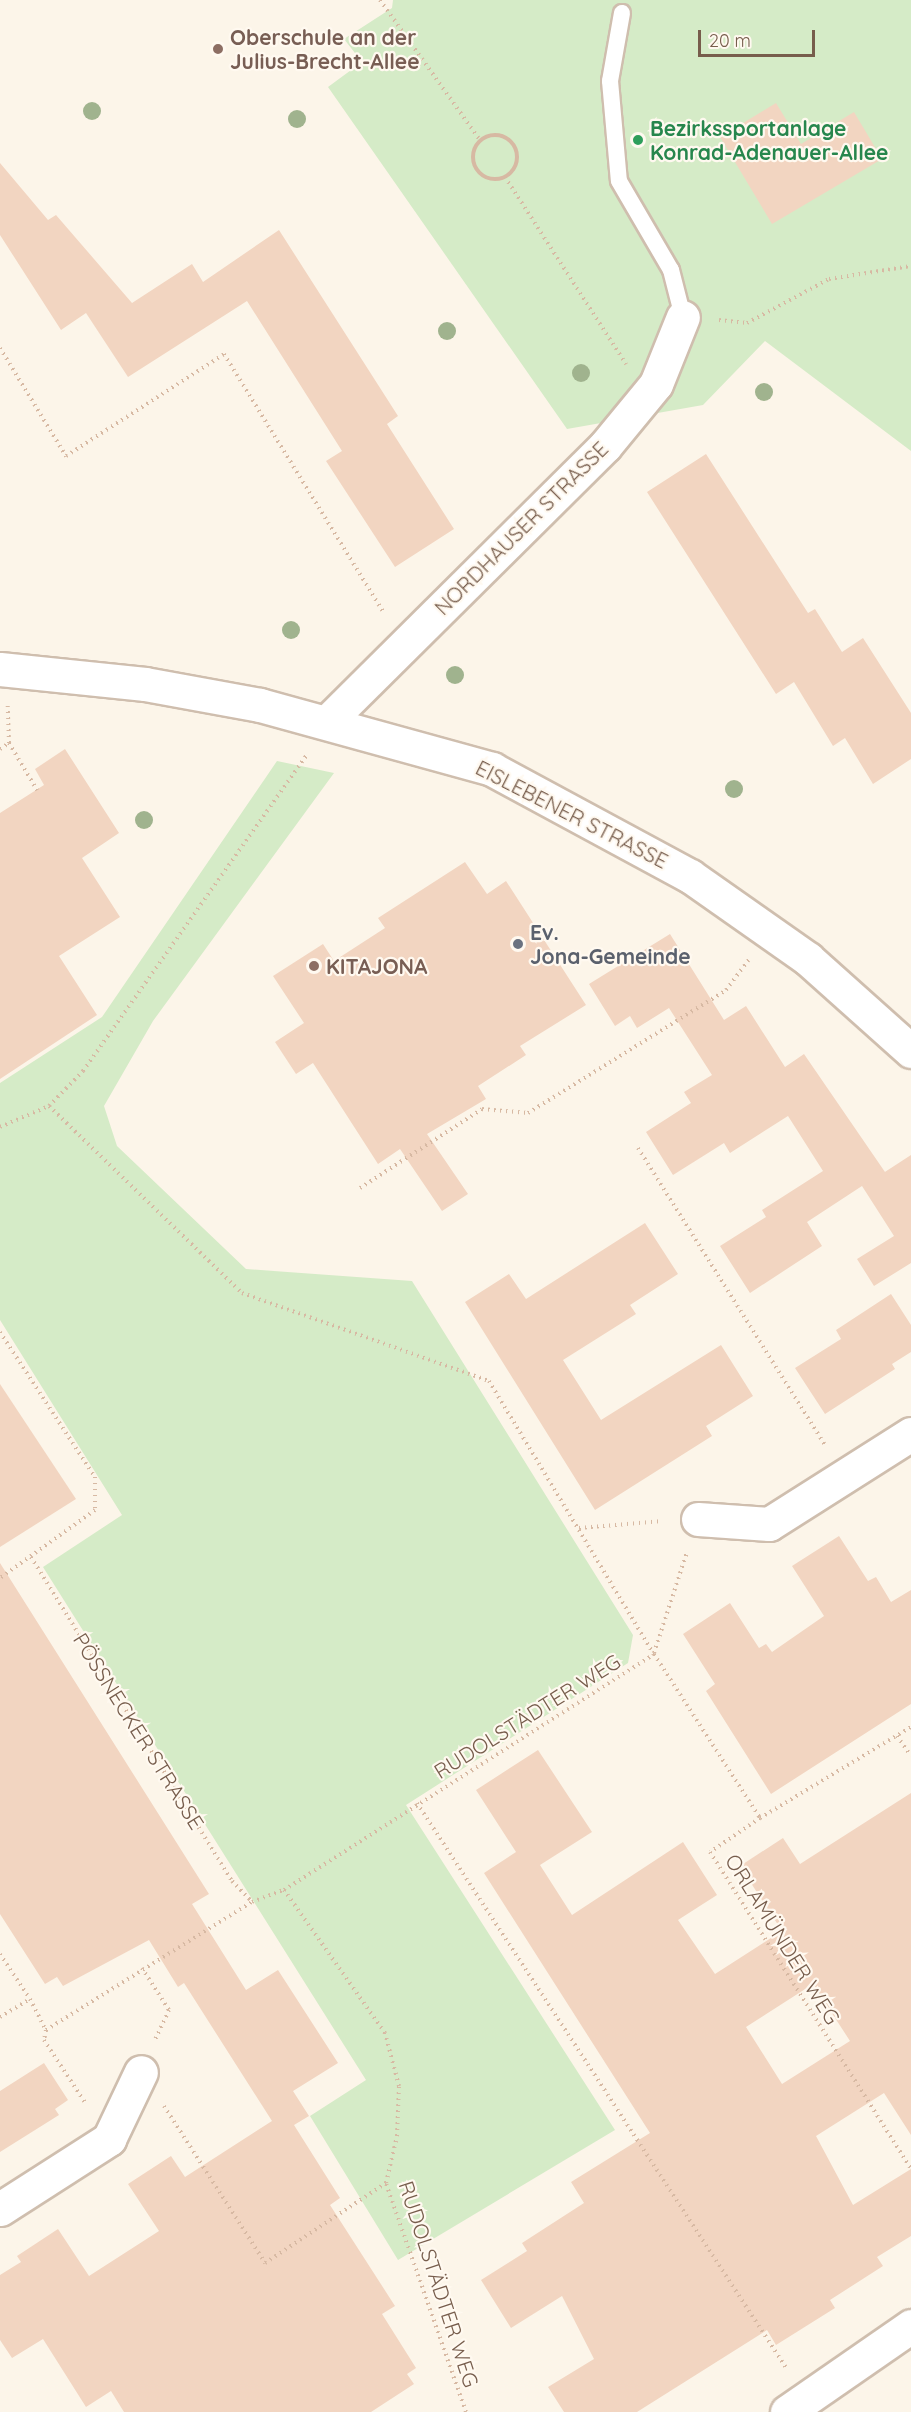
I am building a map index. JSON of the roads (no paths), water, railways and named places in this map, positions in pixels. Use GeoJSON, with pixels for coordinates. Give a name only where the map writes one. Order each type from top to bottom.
{"type":"FeatureCollection","features":[{"type":"Feature","properties":{"kind":"street","name":"NORDHAUSER STRASSE"},"geometry":{"type":"LineString","coordinates":[[330,719],[605,446],[657,384],[683,317]]}},
{"type":"Feature","properties":{"kind":"street","name":"EISLEBENER STRASSE"},"geometry":{"type":"LineString","coordinates":[[5,669],[145,684],[330,719],[492,769],[690,876],[772,932],[911,1052]]}},
{"type":"Feature","properties":{"kind":"street"},"geometry":{"type":"LineString","coordinates":[[698,1519],[769,1524],[911,1434]]}},
{"type":"Feature","properties":{"kind":"street"},"geometry":{"type":"LineString","coordinates":[[0,2209],[109,2139],[141,2072]]}},
{"type":"Feature","properties":{"kind":"street"},"geometry":{"type":"LineString","coordinates":[[797,2406],[911,2326]]}},
{"type":"Feature","properties":{"kind":"lane"},"geometry":{"type":"LineString","coordinates":[[622,13],[610,81],[619,181],[671,270],[683,317]]}},
{"type":"Feature","properties":{"kind":"place","name":"Oberschule an der Julius-Brecht-Allee"},"geometry":{"type":"Point","coordinates":[218,49]}},
{"type":"Feature","properties":{"kind":"place","name":"Bezirkssportanlage Konrad-Adenauer-Allee"},"geometry":{"type":"Point","coordinates":[638,140]}},
{"type":"Feature","properties":{"kind":"place","name":"Ev. Jona-Gemeinde"},"geometry":{"type":"Point","coordinates":[518,944]}},
{"type":"Feature","properties":{"kind":"place","name":"KITAJONA"},"geometry":{"type":"Point","coordinates":[314,966]}}]}
